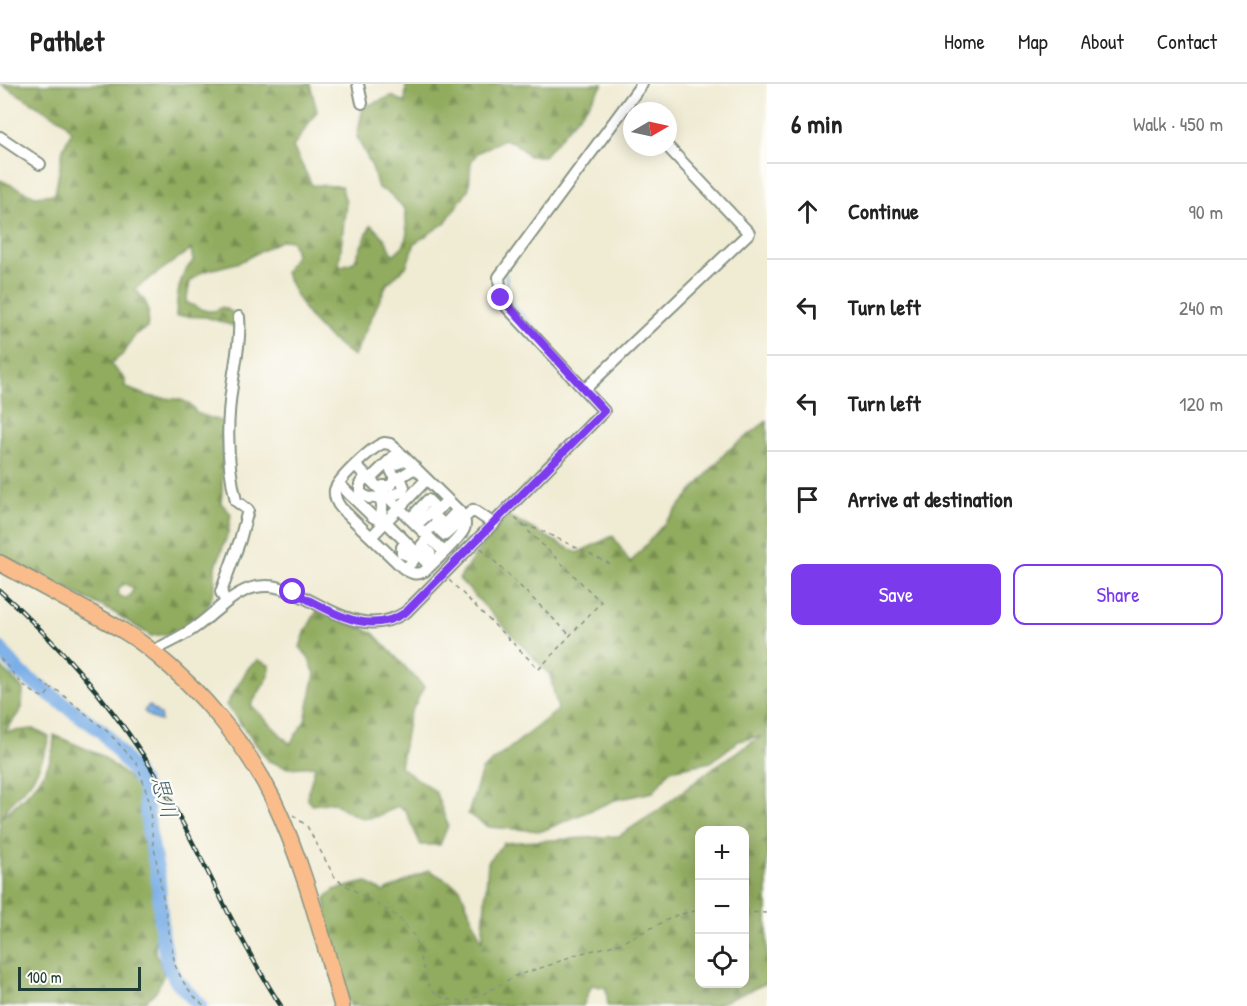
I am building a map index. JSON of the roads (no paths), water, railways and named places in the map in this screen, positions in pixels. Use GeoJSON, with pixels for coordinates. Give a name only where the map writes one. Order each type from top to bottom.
{"type":"FeatureCollection","features":[{"type":"Feature","properties":{"kind":"highway"},"geometry":{"type":"LineString","coordinates":[[0,562],[125,632],[153,651],[198,693],[229,731],[252,763],[272,797],[289,835],[342,1006]]}},
{"type":"Feature","properties":{"kind":"street"},"geometry":{"type":"LineString","coordinates":[[358,84],[362,103]]}},
{"type":"Feature","properties":{"kind":"street"},"geometry":{"type":"LineString","coordinates":[[633,102],[642,84]]}},
{"type":"Feature","properties":{"kind":"street"},"geometry":{"type":"LineString","coordinates":[[153,651],[196,627],[248,589],[269,585],[293,592],[356,621],[376,624],[395,619],[406,612],[604,411],[504,304],[501,298],[499,277],[623,117]]}},
{"type":"Feature","properties":{"kind":"street"},"geometry":{"type":"LineString","coordinates":[[0,137],[40,164]]}},
{"type":"Feature","properties":{"kind":"street"},"geometry":{"type":"LineString","coordinates":[[585,389],[749,234],[676,156]]}},
{"type":"Feature","properties":{"kind":"street"},"geometry":{"type":"LineString","coordinates":[[226,603],[221,592],[248,510],[236,501],[231,481],[227,438],[231,388],[240,332],[239,317]]}},
{"type":"Feature","properties":{"kind":"street"},"geometry":{"type":"LineString","coordinates":[[384,443],[393,445],[461,514],[465,525],[463,532],[444,552],[427,563],[418,574],[405,569],[339,506],[335,495],[339,484],[369,452],[377,445],[384,443]]}},
{"type":"Feature","properties":{"kind":"street"},"geometry":{"type":"LineString","coordinates":[[369,452],[384,466]]}},
{"type":"Feature","properties":{"kind":"street"},"geometry":{"type":"LineString","coordinates":[[383,522],[383,503],[380,499],[369,498],[360,493],[360,484],[403,455]]}},
{"type":"Feature","properties":{"kind":"street"},"geometry":{"type":"LineString","coordinates":[[380,489],[390,486],[394,481],[391,470],[403,455]]}},
{"type":"Feature","properties":{"kind":"street"},"geometry":{"type":"LineString","coordinates":[[356,466],[399,508],[403,534],[402,553],[410,556],[413,561],[405,569]]}},
{"type":"Feature","properties":{"kind":"street"},"geometry":{"type":"LineString","coordinates":[[389,498],[402,492],[404,487],[400,477],[415,468]]}},
{"type":"Feature","properties":{"kind":"street"},"geometry":{"type":"LineString","coordinates":[[370,537],[426,480]]}},
{"type":"Feature","properties":{"kind":"street"},"geometry":{"type":"LineString","coordinates":[[339,484],[369,513],[403,534],[427,563]]}},
{"type":"Feature","properties":{"kind":"street"},"geometry":{"type":"LineString","coordinates":[[403,534],[428,500],[438,510],[447,500]]}},
{"type":"Feature","properties":{"kind":"street"},"geometry":{"type":"LineString","coordinates":[[403,534],[431,512],[444,525],[461,514],[473,510],[494,524]]}},
{"type":"Feature","properties":{"kind":"street"},"geometry":{"type":"LineString","coordinates":[[427,563],[430,553],[422,545],[427,535],[434,525],[445,535],[461,514]]}},
{"type":"Feature","properties":{"kind":"street"},"geometry":{"type":"LineString","coordinates":[[403,534],[427,535],[444,552]]}},
{"type":"Feature","properties":{"kind":"water"},"geometry":{"type":"Polygon","coordinates":[[[149,705],[160,715],[161,721],[152,718],[144,711],[149,705]]]}},
{"type":"Feature","properties":{"kind":"waterway"},"geometry":{"type":"LineString","coordinates":[[506,274],[509,301],[547,340]]}},
{"type":"Feature","properties":{"kind":"waterway","name":"思川"},"geometry":{"type":"LineString","coordinates":[[0,649],[19,672],[103,732],[136,774],[144,788],[149,832],[158,876],[162,934],[168,965],[176,980],[200,1006]]}},
{"type":"Feature","properties":{"kind":"railway"},"geometry":{"type":"LineString","coordinates":[[0,591],[77,668],[128,732],[162,785],[262,976],[281,1006]]}}]}
